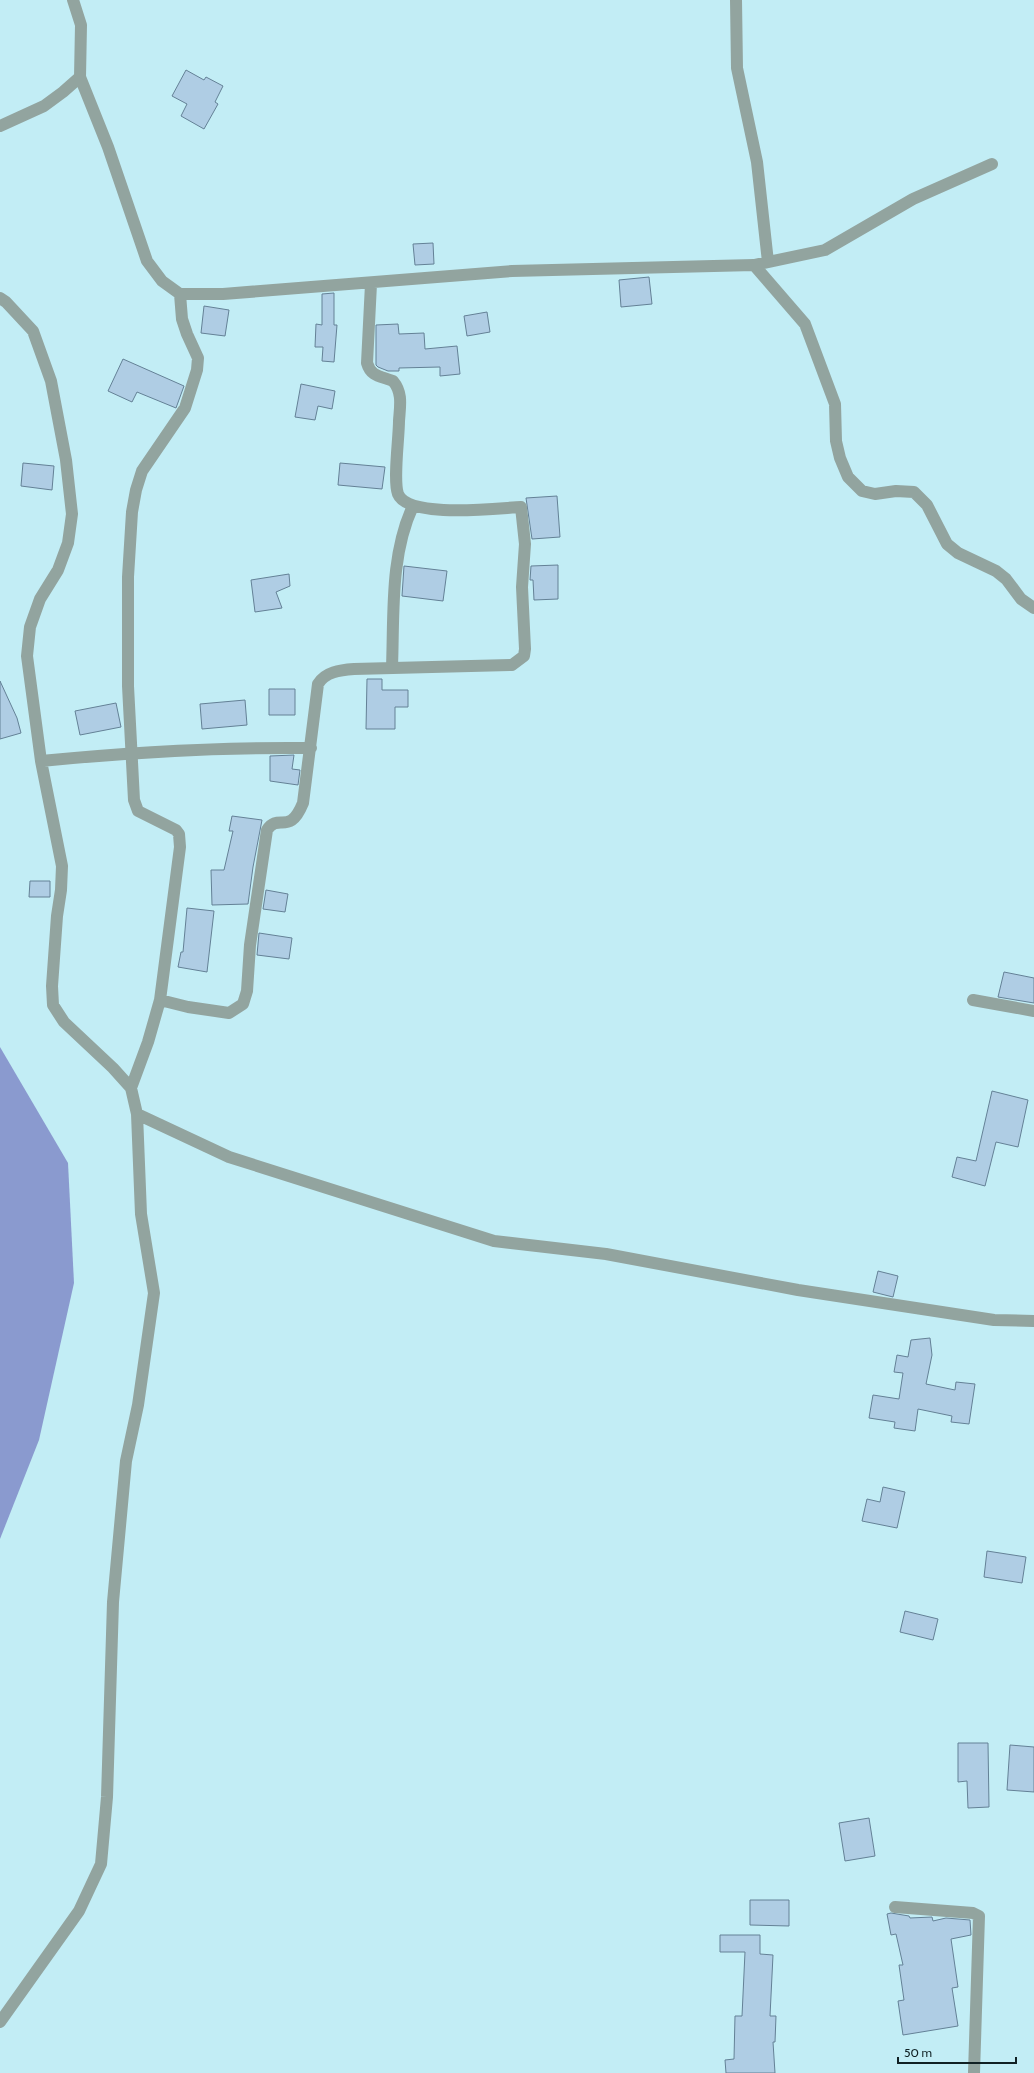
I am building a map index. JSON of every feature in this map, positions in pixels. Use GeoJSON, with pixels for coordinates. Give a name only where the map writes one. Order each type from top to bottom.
{"type":"FeatureCollection","features":[{"type":"Feature","properties":{"kind":"street"},"geometry":{"type":"LineString","coordinates":[[73,0],[81,25],[80,77],[108,147],[147,261],[162,281],[180,294],[223,294],[371,284],[512,271],[754,265],[825,250],[913,199],[992,164]]}},
{"type":"Feature","properties":{"kind":"street"},"geometry":{"type":"LineString","coordinates":[[736,0],[737,68],[757,162],[768,262]]}},
{"type":"Feature","properties":{"kind":"street"},"geometry":{"type":"LineString","coordinates":[[0,126],[44,106],[80,77]]}},
{"type":"Feature","properties":{"kind":"street"},"geometry":{"type":"LineString","coordinates":[[754,265],[805,324],[835,404],[836,441],[840,458],[848,477],[862,491],[875,494],[896,491],[914,492],[927,505],[947,544],[958,553],[996,571],[1006,579],[1021,599],[1034,608]]}},
{"type":"Feature","properties":{"kind":"street"},"geometry":{"type":"LineString","coordinates":[[160,1000],[188,1007],[229,1012],[243,1004],[247,991],[250,944],[267,830],[274,823],[290,822],[297,816],[302,803],[311,748],[316,696],[318,684],[322,678],[341,670],[382,669],[392,667],[512,665],[524,656],[525,649],[522,587],[524,544],[521,507],[435,510],[413,506],[402,500],[397,491],[401,394],[393,381],[374,376],[371,373],[367,363],[371,284]]}},
{"type":"Feature","properties":{"kind":"street"},"geometry":{"type":"LineString","coordinates":[[131,1088],[148,1042],[160,1000],[180,839],[176,830],[138,811],[135,806],[128,686],[128,577],[132,512],[136,490],[142,471],[185,408],[197,370],[198,358],[182,319],[180,294]]}},
{"type":"Feature","properties":{"kind":"street"},"geometry":{"type":"LineString","coordinates":[[0,298],[6,302],[32,331],[50,381],[66,460],[72,514],[68,543],[63,557],[58,570],[40,599],[30,627],[27,656],[40,761],[62,866],[52,986],[54,1005],[64,1022],[131,1088],[137,1114],[141,1214],[154,1293],[138,1405],[126,1461],[113,1602],[107,1797],[101,1864],[79,1911],[0,2022]]}},
{"type":"Feature","properties":{"kind":"street"},"geometry":{"type":"LineString","coordinates":[[392,667],[394,587],[401,538],[413,506]]}},
{"type":"Feature","properties":{"kind":"street"},"geometry":{"type":"LineString","coordinates":[[40,761],[132,752],[236,747],[311,748]]}},
{"type":"Feature","properties":{"kind":"street"},"geometry":{"type":"LineString","coordinates":[[973,1000],[1034,1011]]}},
{"type":"Feature","properties":{"kind":"street"},"geometry":{"type":"LineString","coordinates":[[137,1114],[229,1157],[494,1241],[606,1254],[798,1290],[994,1320],[1034,1320]]}},
{"type":"Feature","properties":{"kind":"street"},"geometry":{"type":"LineString","coordinates":[[895,1907],[973,1913],[979,1916],[974,2073]]}},
{"type":"Feature","properties":{"kind":"water"},"geometry":{"type":"Polygon","coordinates":[[[0,1047],[68,1163],[74,1283],[39,1440],[0,1539],[0,1047]]]}},
{"type":"Feature","properties":{"kind":"building"},"geometry":{"type":"Polygon","coordinates":[[[186,70],[204,80],[206,77],[223,86],[215,102],[218,104],[204,129],[181,116],[187,104],[172,96],[186,70]]]}},
{"type":"Feature","properties":{"kind":"building"},"geometry":{"type":"Polygon","coordinates":[[[433,243],[434,264],[415,265],[413,244],[433,243]]]}},
{"type":"Feature","properties":{"kind":"building"},"geometry":{"type":"Polygon","coordinates":[[[649,277],[652,304],[621,307],[619,280],[649,277]]]}},
{"type":"Feature","properties":{"kind":"building"},"geometry":{"type":"Polygon","coordinates":[[[334,293],[334,325],[337,325],[334,362],[322,361],[323,347],[315,347],[316,324],[322,325],[322,294],[334,293]]]}},
{"type":"Feature","properties":{"kind":"building"},"geometry":{"type":"Polygon","coordinates":[[[204,306],[229,310],[225,336],[201,333],[204,306]]]}},
{"type":"Feature","properties":{"kind":"building"},"geometry":{"type":"Polygon","coordinates":[[[487,312],[490,332],[467,336],[464,316],[487,312]]]}},
{"type":"Feature","properties":{"kind":"building"},"geometry":{"type":"Polygon","coordinates":[[[398,324],[399,334],[424,333],[425,349],[457,346],[460,374],[440,376],[440,367],[399,368],[399,371],[388,371],[378,367],[376,365],[376,325],[398,324]]]}},
{"type":"Feature","properties":{"kind":"building"},"geometry":{"type":"Polygon","coordinates":[[[123,359],[184,386],[176,408],[137,392],[132,402],[108,391],[123,359]]]}},
{"type":"Feature","properties":{"kind":"building"},"geometry":{"type":"Polygon","coordinates":[[[301,384],[335,391],[332,409],[318,406],[315,420],[295,417],[301,384]]]}},
{"type":"Feature","properties":{"kind":"building"},"geometry":{"type":"Polygon","coordinates":[[[23,463],[54,466],[52,490],[21,486],[23,463]]]}},
{"type":"Feature","properties":{"kind":"building"},"geometry":{"type":"Polygon","coordinates":[[[340,463],[385,467],[382,489],[338,485],[340,463]]]}},
{"type":"Feature","properties":{"kind":"building"},"geometry":{"type":"Polygon","coordinates":[[[557,496],[560,537],[532,539],[526,498],[557,496]]]}},
{"type":"Feature","properties":{"kind":"building"},"geometry":{"type":"Polygon","coordinates":[[[558,565],[558,599],[534,600],[533,580],[530,580],[531,566],[558,565]]]}},
{"type":"Feature","properties":{"kind":"building"},"geometry":{"type":"Polygon","coordinates":[[[404,566],[447,571],[443,601],[402,596],[404,566]]]}},
{"type":"Feature","properties":{"kind":"building"},"geometry":{"type":"Polygon","coordinates":[[[289,574],[290,586],[276,592],[282,608],[255,612],[251,580],[289,574]]]}},
{"type":"Feature","properties":{"kind":"building"},"geometry":{"type":"Polygon","coordinates":[[[367,679],[382,679],[382,690],[408,690],[408,707],[395,707],[395,729],[366,729],[367,679]]]}},
{"type":"Feature","properties":{"kind":"building"},"geometry":{"type":"Polygon","coordinates":[[[0,681],[17,718],[21,733],[0,739],[0,681]]]}},
{"type":"Feature","properties":{"kind":"building"},"geometry":{"type":"Polygon","coordinates":[[[269,689],[295,689],[295,715],[269,715],[269,689]]]}},
{"type":"Feature","properties":{"kind":"building"},"geometry":{"type":"Polygon","coordinates":[[[245,700],[247,725],[202,729],[200,704],[245,700]]]}},
{"type":"Feature","properties":{"kind":"building"},"geometry":{"type":"Polygon","coordinates":[[[116,703],[121,727],[80,735],[75,711],[116,703]]]}},
{"type":"Feature","properties":{"kind":"building"},"geometry":{"type":"Polygon","coordinates":[[[294,755],[292,769],[300,770],[298,785],[270,781],[270,756],[294,755]]]}},
{"type":"Feature","properties":{"kind":"building"},"geometry":{"type":"Polygon","coordinates":[[[232,816],[262,820],[248,904],[212,905],[211,870],[224,870],[233,831],[229,831],[232,816]]]}},
{"type":"Feature","properties":{"kind":"building"},"geometry":{"type":"Polygon","coordinates":[[[30,881],[50,881],[50,897],[29,897],[30,881]]]}},
{"type":"Feature","properties":{"kind":"building"},"geometry":{"type":"Polygon","coordinates":[[[266,890],[288,894],[285,912],[263,909],[266,890]]]}},
{"type":"Feature","properties":{"kind":"building"},"geometry":{"type":"Polygon","coordinates":[[[187,908],[214,911],[207,972],[178,967],[181,952],[183,952],[187,908]]]}},
{"type":"Feature","properties":{"kind":"building"},"geometry":{"type":"Polygon","coordinates":[[[259,933],[292,938],[289,959],[257,955],[259,933]]]}},
{"type":"Feature","properties":{"kind":"building"},"geometry":{"type":"Polygon","coordinates":[[[1004,972],[1034,978],[1034,1003],[998,997],[1004,972]]]}},
{"type":"Feature","properties":{"kind":"building"},"geometry":{"type":"Polygon","coordinates":[[[992,1091],[1028,1100],[1018,1147],[996,1142],[985,1186],[952,1177],[957,1157],[976,1161],[992,1091]]]}},
{"type":"Feature","properties":{"kind":"building"},"geometry":{"type":"Polygon","coordinates":[[[878,1271],[898,1276],[893,1297],[873,1292],[878,1271]]]}},
{"type":"Feature","properties":{"kind":"building"},"geometry":{"type":"Polygon","coordinates":[[[930,1338],[932,1355],[926,1384],[955,1390],[956,1382],[975,1384],[969,1424],[951,1422],[952,1416],[918,1409],[915,1431],[894,1428],[895,1422],[869,1418],[873,1395],[899,1399],[903,1373],[894,1372],[897,1355],[908,1357],[911,1340],[930,1338]]]}},
{"type":"Feature","properties":{"kind":"building"},"geometry":{"type":"Polygon","coordinates":[[[883,1487],[905,1492],[897,1528],[862,1521],[867,1499],[880,1502],[883,1487]]]}},
{"type":"Feature","properties":{"kind":"building"},"geometry":{"type":"Polygon","coordinates":[[[987,1551],[1026,1557],[1022,1583],[984,1577],[987,1551]]]}},
{"type":"Feature","properties":{"kind":"building"},"geometry":{"type":"Polygon","coordinates":[[[905,1611],[938,1619],[933,1640],[900,1632],[905,1611]]]}},
{"type":"Feature","properties":{"kind":"building"},"geometry":{"type":"Polygon","coordinates":[[[958,1743],[988,1743],[989,1807],[968,1808],[967,1781],[958,1782],[958,1743]]]}},
{"type":"Feature","properties":{"kind":"building"},"geometry":{"type":"Polygon","coordinates":[[[1010,1745],[1034,1747],[1034,1792],[1007,1790],[1010,1745]]]}},
{"type":"Feature","properties":{"kind":"building"},"geometry":{"type":"Polygon","coordinates":[[[869,1818],[875,1856],[845,1861],[839,1823],[869,1818]]]}},
{"type":"Feature","properties":{"kind":"building"},"geometry":{"type":"Polygon","coordinates":[[[750,1900],[789,1900],[789,1926],[750,1925],[750,1900]]]}},
{"type":"Feature","properties":{"kind":"building"},"geometry":{"type":"Polygon","coordinates":[[[891,1913],[909,1916],[910,1918],[932,1917],[933,1921],[946,1918],[970,1920],[971,1935],[951,1939],[958,1987],[952,1988],[958,2026],[903,2035],[898,2001],[904,2000],[899,1965],[903,1965],[896,1934],[891,1935],[887,1914],[891,1913]]]}},
{"type":"Feature","properties":{"kind":"building"},"geometry":{"type":"Polygon","coordinates":[[[720,1935],[760,1935],[760,1954],[773,1955],[770,2016],[776,2016],[775,2042],[773,2042],[775,2073],[726,2073],[725,2060],[734,2059],[735,2016],[742,2016],[745,1952],[720,1952],[720,1935]]]}}]}
